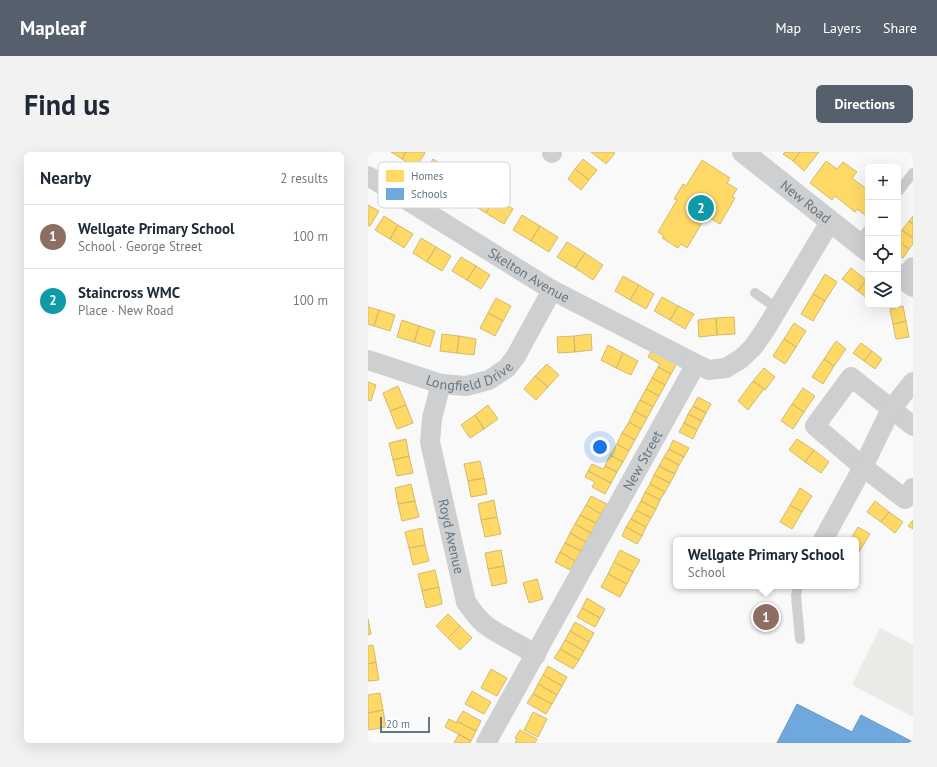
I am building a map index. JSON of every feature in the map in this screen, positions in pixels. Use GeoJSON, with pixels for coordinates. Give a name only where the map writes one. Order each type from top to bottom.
{"type":"FeatureCollection","features":[{"type":"Feature","properties":{"kind":"street","name":"New Road"},"geometry":{"type":"LineString","coordinates":[[743,152],[830,222],[865,241]]}},
{"type":"Feature","properties":{"kind":"street","name":"Skelton Avenue"},"geometry":{"type":"LineString","coordinates":[[368,176],[378,182]]}},
{"type":"Feature","properties":{"kind":"street","name":"Skelton Avenue"},"geometry":{"type":"LineString","coordinates":[[420,208],[552,290],[696,364]]}},
{"type":"Feature","properties":{"kind":"street"},"geometry":{"type":"LineString","coordinates":[[696,364],[709,370],[726,368],[742,358],[754,346],[830,222]]}},
{"type":"Feature","properties":{"kind":"street","name":"Longfield Drive"},"geometry":{"type":"LineString","coordinates":[[368,360],[441,384],[466,386],[489,380],[507,368],[516,356],[552,290]]}},
{"type":"Feature","properties":{"kind":"street","name":"New Street"},"geometry":{"type":"LineString","coordinates":[[486,743],[696,364]]}},
{"type":"Feature","properties":{"kind":"street"},"geometry":{"type":"LineString","coordinates":[[913,426],[851,377],[815,426],[863,467],[905,499],[913,488]]}},
{"type":"Feature","properties":{"kind":"street"},"geometry":{"type":"LineString","coordinates":[[825,537],[863,467],[891,409],[913,382]]}},
{"type":"Feature","properties":{"kind":"street","name":"Royd Avenue"},"geometry":{"type":"LineString","coordinates":[[441,384],[432,418],[430,442],[466,602],[486,626],[523,646],[536,655]]}},
{"type":"Feature","properties":{"kind":"lane"},"geometry":{"type":"LineString","coordinates":[[901,188],[913,172]]}},
{"type":"Feature","properties":{"kind":"lane"},"geometry":{"type":"LineString","coordinates":[[755,294],[778,309]]}},
{"type":"Feature","properties":{"kind":"lane"},"geometry":{"type":"LineString","coordinates":[[797,589],[796,596],[800,639]]}},
{"type":"Feature","properties":{"kind":"shaded area"},"geometry":{"type":"Polygon","coordinates":[[[880,628],[913,645],[913,717],[852,685],[880,628]]]}},
{"type":"Feature","properties":{"kind":"building: Homes"},"geometry":{"type":"Polygon","coordinates":[[[391,152],[406,152],[402,159],[391,152]]]}},
{"type":"Feature","properties":{"kind":"building: Homes"},"geometry":{"type":"Polygon","coordinates":[[[406,152],[425,153],[419,162],[407,162],[402,159],[406,152]]]}},
{"type":"Feature","properties":{"kind":"building: Homes"},"geometry":{"type":"Polygon","coordinates":[[[591,152],[613,152],[615,153],[606,164],[591,152]]]}},
{"type":"Feature","properties":{"kind":"building: Homes"},"geometry":{"type":"Polygon","coordinates":[[[785,152],[800,152],[793,161],[783,154],[785,152]]]}},
{"type":"Feature","properties":{"kind":"building: Homes"},"geometry":{"type":"Polygon","coordinates":[[[800,152],[819,152],[804,171],[793,161],[800,152]]]}},
{"type":"Feature","properties":{"kind":"building: Homes"},"geometry":{"type":"Polygon","coordinates":[[[433,159],[438,162],[431,162],[433,159]]]}},
{"type":"Feature","properties":{"kind":"building: Homes"},"geometry":{"type":"Polygon","coordinates":[[[583,159],[597,170],[589,180],[575,169],[583,159]]]}},
{"type":"Feature","properties":{"kind":"building: Homes"},"geometry":{"type":"Polygon","coordinates":[[[702,160],[730,178],[727,183],[737,189],[732,197],[735,198],[720,224],[706,216],[687,248],[681,244],[678,248],[662,238],[664,236],[658,232],[677,200],[674,199],[683,184],[686,186],[702,160]]]}},
{"type":"Feature","properties":{"kind":"building: Homes"},"geometry":{"type":"Polygon","coordinates":[[[826,161],[837,169],[843,162],[857,172],[852,178],[865,188],[865,215],[857,209],[855,212],[835,196],[832,200],[810,183],[826,161]]]}},
{"type":"Feature","properties":{"kind":"building: Homes"},"geometry":{"type":"Polygon","coordinates":[[[575,169],[589,180],[581,190],[568,179],[575,169]]]}},
{"type":"Feature","properties":{"kind":"building: Homes"},"geometry":{"type":"Polygon","coordinates":[[[368,205],[379,211],[370,226],[368,225],[368,205]]]}},
{"type":"Feature","properties":{"kind":"building: Homes"},"geometry":{"type":"Polygon","coordinates":[[[510,207],[513,209],[504,224],[486,213],[489,208],[510,207]]]}},
{"type":"Feature","properties":{"kind":"building: Homes"},"geometry":{"type":"Polygon","coordinates":[[[478,208],[489,208],[486,213],[478,208]]]}},
{"type":"Feature","properties":{"kind":"building: Homes"},"geometry":{"type":"Polygon","coordinates":[[[522,215],[540,226],[531,241],[513,230],[522,215]]]}},
{"type":"Feature","properties":{"kind":"building: Homes"},"geometry":{"type":"Polygon","coordinates":[[[384,216],[398,225],[390,239],[375,230],[384,216]]]}},
{"type":"Feature","properties":{"kind":"building: Homes"},"geometry":{"type":"Polygon","coordinates":[[[913,216],[913,224],[909,221],[913,216]]]}},
{"type":"Feature","properties":{"kind":"building: Homes"},"geometry":{"type":"Polygon","coordinates":[[[909,221],[913,224],[913,238],[902,230],[909,221]]]}},
{"type":"Feature","properties":{"kind":"building: Homes"},"geometry":{"type":"Polygon","coordinates":[[[398,225],[413,234],[404,248],[390,239],[398,225]]]}},
{"type":"Feature","properties":{"kind":"building: Homes"},"geometry":{"type":"Polygon","coordinates":[[[540,226],[558,237],[549,252],[531,241],[540,226]]]}},
{"type":"Feature","properties":{"kind":"building: Homes"},"geometry":{"type":"Polygon","coordinates":[[[902,230],[913,238],[913,244],[909,249],[901,243],[902,230]]]}},
{"type":"Feature","properties":{"kind":"building: Homes"},"geometry":{"type":"Polygon","coordinates":[[[421,238],[436,247],[427,262],[413,253],[421,238]]]}},
{"type":"Feature","properties":{"kind":"building: Homes"},"geometry":{"type":"Polygon","coordinates":[[[567,242],[585,253],[575,268],[557,257],[567,242]]]}},
{"type":"Feature","properties":{"kind":"building: Homes"},"geometry":{"type":"Polygon","coordinates":[[[901,243],[909,249],[903,258],[901,256],[901,243]]]}},
{"type":"Feature","properties":{"kind":"building: Homes"},"geometry":{"type":"Polygon","coordinates":[[[436,247],[451,256],[442,271],[427,262],[436,247]]]}},
{"type":"Feature","properties":{"kind":"building: Homes"},"geometry":{"type":"Polygon","coordinates":[[[585,253],[603,265],[593,280],[575,268],[585,253]]]}},
{"type":"Feature","properties":{"kind":"building: Homes"},"geometry":{"type":"Polygon","coordinates":[[[461,257],[476,266],[467,280],[452,271],[461,257]]]}},
{"type":"Feature","properties":{"kind":"building: Homes"},"geometry":{"type":"Polygon","coordinates":[[[476,266],[490,275],[481,289],[467,280],[476,266]]]}},
{"type":"Feature","properties":{"kind":"building: Homes"},"geometry":{"type":"Polygon","coordinates":[[[851,268],[865,279],[865,281],[858,291],[842,279],[851,268]]]}},
{"type":"Feature","properties":{"kind":"building: Homes"},"geometry":{"type":"Polygon","coordinates":[[[825,274],[837,282],[825,301],[813,294],[825,274]]]}},
{"type":"Feature","properties":{"kind":"building: Homes"},"geometry":{"type":"Polygon","coordinates":[[[623,276],[639,285],[630,300],[615,291],[623,276]]]}},
{"type":"Feature","properties":{"kind":"building: Homes"},"geometry":{"type":"Polygon","coordinates":[[[865,281],[865,297],[858,291],[865,281]]]}},
{"type":"Feature","properties":{"kind":"building: Homes"},"geometry":{"type":"Polygon","coordinates":[[[639,285],[654,294],[646,309],[630,300],[639,285]]]}},
{"type":"Feature","properties":{"kind":"building: Homes"},"geometry":{"type":"Polygon","coordinates":[[[813,294],[825,301],[813,321],[801,314],[813,294]]]}},
{"type":"Feature","properties":{"kind":"building: Homes"},"geometry":{"type":"Polygon","coordinates":[[[662,297],[678,306],[670,320],[654,311],[662,297]]]}},
{"type":"Feature","properties":{"kind":"building: Homes"},"geometry":{"type":"Polygon","coordinates":[[[496,298],[511,306],[503,321],[488,313],[496,298]]]}},
{"type":"Feature","properties":{"kind":"building: Homes"},"geometry":{"type":"Polygon","coordinates":[[[678,306],[694,314],[685,329],[670,320],[678,306]]]}},
{"type":"Feature","properties":{"kind":"building: Homes"},"geometry":{"type":"Polygon","coordinates":[[[903,306],[906,321],[893,324],[890,309],[901,308],[903,306]]]}},
{"type":"Feature","properties":{"kind":"building: Homes"},"geometry":{"type":"Polygon","coordinates":[[[368,307],[379,310],[374,326],[368,324],[368,307]]]}},
{"type":"Feature","properties":{"kind":"building: Homes"},"geometry":{"type":"Polygon","coordinates":[[[379,310],[395,315],[390,331],[374,326],[379,310]]]}},
{"type":"Feature","properties":{"kind":"building: Homes"},"geometry":{"type":"Polygon","coordinates":[[[488,313],[503,321],[495,336],[480,328],[488,313]]]}},
{"type":"Feature","properties":{"kind":"building: Homes"},"geometry":{"type":"Polygon","coordinates":[[[734,317],[735,334],[717,335],[716,318],[734,317]]]}},
{"type":"Feature","properties":{"kind":"building: Homes"},"geometry":{"type":"Polygon","coordinates":[[[716,318],[717,335],[699,337],[698,320],[716,318]]]}},
{"type":"Feature","properties":{"kind":"building: Homes"},"geometry":{"type":"Polygon","coordinates":[[[402,320],[419,326],[414,342],[397,337],[402,320]]]}},
{"type":"Feature","properties":{"kind":"building: Homes"},"geometry":{"type":"Polygon","coordinates":[[[906,321],[909,337],[896,339],[893,324],[906,321]]]}},
{"type":"Feature","properties":{"kind":"building: Homes"},"geometry":{"type":"Polygon","coordinates":[[[794,323],[806,331],[796,347],[784,339],[794,323]]]}},
{"type":"Feature","properties":{"kind":"building: Homes"},"geometry":{"type":"Polygon","coordinates":[[[419,326],[435,331],[430,347],[414,342],[419,326]]]}},
{"type":"Feature","properties":{"kind":"building: Homes"},"geometry":{"type":"Polygon","coordinates":[[[442,334],[459,336],[457,353],[440,351],[442,334]]]}},
{"type":"Feature","properties":{"kind":"building: Homes"},"geometry":{"type":"Polygon","coordinates":[[[591,334],[592,350],[575,352],[574,336],[591,334]]]}},
{"type":"Feature","properties":{"kind":"building: Homes"},"geometry":{"type":"Polygon","coordinates":[[[459,336],[476,339],[474,355],[457,353],[459,336]]]}},
{"type":"Feature","properties":{"kind":"building: Homes"},"geometry":{"type":"Polygon","coordinates":[[[574,336],[575,352],[558,353],[557,337],[574,336]]]}},
{"type":"Feature","properties":{"kind":"building: Homes"},"geometry":{"type":"Polygon","coordinates":[[[784,339],[796,347],[785,364],[773,356],[784,339]]]}},
{"type":"Feature","properties":{"kind":"building: Homes"},"geometry":{"type":"Polygon","coordinates":[[[836,341],[846,349],[834,366],[824,359],[836,341]]]}},
{"type":"Feature","properties":{"kind":"building: Homes"},"geometry":{"type":"Polygon","coordinates":[[[861,343],[872,351],[864,361],[853,353],[861,343]]]}},
{"type":"Feature","properties":{"kind":"building: Homes"},"geometry":{"type":"Polygon","coordinates":[[[608,345],[623,353],[616,368],[601,360],[608,345]]]}},
{"type":"Feature","properties":{"kind":"building: Homes"},"geometry":{"type":"Polygon","coordinates":[[[652,350],[677,363],[671,374],[658,367],[660,364],[648,357],[652,350]]]}},
{"type":"Feature","properties":{"kind":"building: Homes"},"geometry":{"type":"Polygon","coordinates":[[[872,351],[882,359],[875,369],[864,361],[872,351]]]}},
{"type":"Feature","properties":{"kind":"building: Homes"},"geometry":{"type":"Polygon","coordinates":[[[623,353],[638,361],[631,375],[616,368],[623,353]]]}},
{"type":"Feature","properties":{"kind":"building: Homes"},"geometry":{"type":"Polygon","coordinates":[[[824,359],[834,366],[823,384],[812,377],[824,359]]]}},
{"type":"Feature","properties":{"kind":"building: Homes"},"geometry":{"type":"Polygon","coordinates":[[[547,364],[559,375],[548,387],[535,376],[547,364]]]}},
{"type":"Feature","properties":{"kind":"building: Homes"},"geometry":{"type":"Polygon","coordinates":[[[658,367],[671,374],[665,385],[652,378],[658,367]]]}},
{"type":"Feature","properties":{"kind":"building: Homes"},"geometry":{"type":"Polygon","coordinates":[[[764,368],[775,377],[765,390],[753,381],[764,368]]]}},
{"type":"Feature","properties":{"kind":"building: Homes"},"geometry":{"type":"Polygon","coordinates":[[[535,376],[548,387],[536,400],[524,389],[535,376]]]}},
{"type":"Feature","properties":{"kind":"building: Homes"},"geometry":{"type":"Polygon","coordinates":[[[652,378],[665,385],[659,396],[646,389],[652,378]]]}},
{"type":"Feature","properties":{"kind":"building: Homes"},"geometry":{"type":"Polygon","coordinates":[[[753,381],[764,389],[748,410],[738,401],[753,381]]]}},
{"type":"Feature","properties":{"kind":"building: Homes"},"geometry":{"type":"Polygon","coordinates":[[[368,382],[376,385],[371,401],[368,400],[368,382]]]}},
{"type":"Feature","properties":{"kind":"building: Homes"},"geometry":{"type":"Polygon","coordinates":[[[398,386],[406,405],[390,411],[383,393],[398,386]]]}},
{"type":"Feature","properties":{"kind":"building: Homes"},"geometry":{"type":"Polygon","coordinates":[[[803,388],[815,396],[804,412],[792,404],[803,388]]]}},
{"type":"Feature","properties":{"kind":"building: Homes"},"geometry":{"type":"Polygon","coordinates":[[[646,389],[659,396],[653,407],[640,400],[646,389]]]}},
{"type":"Feature","properties":{"kind":"building: Homes"},"geometry":{"type":"Polygon","coordinates":[[[698,397],[711,404],[706,413],[693,406],[698,397]]]}},
{"type":"Feature","properties":{"kind":"building: Homes"},"geometry":{"type":"Polygon","coordinates":[[[640,400],[653,407],[647,418],[634,411],[640,400]]]}},
{"type":"Feature","properties":{"kind":"building: Homes"},"geometry":{"type":"Polygon","coordinates":[[[792,404],[804,412],[793,429],[781,421],[792,404]]]}},
{"type":"Feature","properties":{"kind":"building: Homes"},"geometry":{"type":"Polygon","coordinates":[[[406,405],[413,423],[397,429],[390,411],[406,405]]]}},
{"type":"Feature","properties":{"kind":"building: Homes"},"geometry":{"type":"Polygon","coordinates":[[[488,405],[498,419],[484,429],[475,415],[488,405]]]}},
{"type":"Feature","properties":{"kind":"building: Homes"},"geometry":{"type":"Polygon","coordinates":[[[693,406],[706,413],[702,421],[688,414],[693,406]]]}},
{"type":"Feature","properties":{"kind":"building: Homes"},"geometry":{"type":"Polygon","coordinates":[[[634,411],[647,418],[641,429],[629,422],[634,411]]]}},
{"type":"Feature","properties":{"kind":"building: Homes"},"geometry":{"type":"Polygon","coordinates":[[[688,414],[702,421],[697,430],[684,423],[688,414]]]}},
{"type":"Feature","properties":{"kind":"building: Homes"},"geometry":{"type":"Polygon","coordinates":[[[475,415],[484,429],[470,438],[461,425],[475,415]]]}},
{"type":"Feature","properties":{"kind":"building: Homes"},"geometry":{"type":"Polygon","coordinates":[[[629,422],[641,429],[635,440],[622,433],[629,422]]]}},
{"type":"Feature","properties":{"kind":"building: Homes"},"geometry":{"type":"Polygon","coordinates":[[[684,423],[697,430],[693,439],[679,432],[684,423]]]}},
{"type":"Feature","properties":{"kind":"building: Homes"},"geometry":{"type":"Polygon","coordinates":[[[622,433],[635,440],[629,451],[617,444],[622,433]]]}},
{"type":"Feature","properties":{"kind":"building: Homes"},"geometry":{"type":"Polygon","coordinates":[[[406,439],[409,456],[393,460],[389,443],[406,439]]]}},
{"type":"Feature","properties":{"kind":"building: Homes"},"geometry":{"type":"Polygon","coordinates":[[[797,439],[814,450],[805,462],[789,450],[797,439]]]}},
{"type":"Feature","properties":{"kind":"building: Homes"},"geometry":{"type":"Polygon","coordinates":[[[673,440],[689,448],[684,457],[669,449],[673,440]]]}},
{"type":"Feature","properties":{"kind":"building: Homes"},"geometry":{"type":"Polygon","coordinates":[[[617,444],[629,451],[623,462],[610,455],[617,444]]]}},
{"type":"Feature","properties":{"kind":"building: Homes"},"geometry":{"type":"Polygon","coordinates":[[[669,449],[684,457],[679,465],[664,457],[669,449]]]}},
{"type":"Feature","properties":{"kind":"building: Homes"},"geometry":{"type":"Polygon","coordinates":[[[814,450],[829,462],[821,473],[805,462],[814,450]]]}},
{"type":"Feature","properties":{"kind":"building: Homes"},"geometry":{"type":"Polygon","coordinates":[[[610,455],[623,462],[617,472],[605,466],[610,455]]]}},
{"type":"Feature","properties":{"kind":"building: Homes"},"geometry":{"type":"Polygon","coordinates":[[[409,456],[413,473],[397,476],[393,460],[409,456]]]}},
{"type":"Feature","properties":{"kind":"building: Homes"},"geometry":{"type":"Polygon","coordinates":[[[664,457],[679,465],[675,474],[659,466],[664,457]]]}},
{"type":"Feature","properties":{"kind":"building: Homes"},"geometry":{"type":"Polygon","coordinates":[[[480,461],[484,478],[468,481],[464,464],[480,461]]]}},
{"type":"Feature","properties":{"kind":"building: Homes"},"geometry":{"type":"Polygon","coordinates":[[[592,464],[603,469],[605,466],[617,472],[611,483],[588,471],[592,464]]]}},
{"type":"Feature","properties":{"kind":"building: Homes"},"geometry":{"type":"Polygon","coordinates":[[[659,466],[675,474],[670,483],[654,475],[659,466]]]}},
{"type":"Feature","properties":{"kind":"building: Homes"},"geometry":{"type":"Polygon","coordinates":[[[588,471],[611,483],[605,494],[592,487],[595,482],[585,477],[588,471]]]}},
{"type":"Feature","properties":{"kind":"building: Homes"},"geometry":{"type":"Polygon","coordinates":[[[654,475],[670,483],[665,492],[650,484],[654,475]]]}},
{"type":"Feature","properties":{"kind":"building: Homes"},"geometry":{"type":"Polygon","coordinates":[[[484,478],[487,494],[471,497],[468,481],[484,478]]]}},
{"type":"Feature","properties":{"kind":"building: Homes"},"geometry":{"type":"Polygon","coordinates":[[[411,484],[415,501],[398,504],[395,488],[411,484]]]}},
{"type":"Feature","properties":{"kind":"building: Homes"},"geometry":{"type":"Polygon","coordinates":[[[650,484],[665,492],[660,500],[645,492],[650,484]]]}},
{"type":"Feature","properties":{"kind":"building: Homes"},"geometry":{"type":"Polygon","coordinates":[[[800,488],[812,496],[802,512],[790,505],[800,488]]]}},
{"type":"Feature","properties":{"kind":"building: Homes"},"geometry":{"type":"Polygon","coordinates":[[[645,492],[660,500],[656,509],[641,501],[645,492]]]}},
{"type":"Feature","properties":{"kind":"building: Homes"},"geometry":{"type":"Polygon","coordinates":[[[591,496],[607,504],[601,514],[586,505],[591,496]]]}},
{"type":"Feature","properties":{"kind":"building: Homes"},"geometry":{"type":"Polygon","coordinates":[[[494,500],[497,517],[481,520],[478,504],[494,500]]]}},
{"type":"Feature","properties":{"kind":"building: Homes"},"geometry":{"type":"Polygon","coordinates":[[[415,501],[419,517],[402,521],[398,504],[415,501]]]}},
{"type":"Feature","properties":{"kind":"building: Homes"},"geometry":{"type":"Polygon","coordinates":[[[641,501],[656,509],[651,518],[636,510],[641,501]]]}},
{"type":"Feature","properties":{"kind":"building: Homes"},"geometry":{"type":"Polygon","coordinates":[[[875,501],[889,512],[881,522],[867,512],[875,501]]]}},
{"type":"Feature","properties":{"kind":"building: Homes"},"geometry":{"type":"Polygon","coordinates":[[[586,505],[601,514],[596,523],[580,515],[586,505]]]}},
{"type":"Feature","properties":{"kind":"building: Homes"},"geometry":{"type":"Polygon","coordinates":[[[790,505],[802,512],[792,529],[780,522],[790,505]]]}},
{"type":"Feature","properties":{"kind":"building: Homes"},"geometry":{"type":"Polygon","coordinates":[[[636,510],[651,518],[646,527],[631,519],[636,510]]]}},
{"type":"Feature","properties":{"kind":"building: Homes"},"geometry":{"type":"Polygon","coordinates":[[[889,512],[903,522],[895,533],[881,522],[889,512]]]}},
{"type":"Feature","properties":{"kind":"building: Homes"},"geometry":{"type":"Polygon","coordinates":[[[580,515],[596,523],[591,533],[575,524],[580,515]]]}},
{"type":"Feature","properties":{"kind":"building: Homes"},"geometry":{"type":"Polygon","coordinates":[[[497,517],[501,534],[485,537],[481,520],[497,517]]]}},
{"type":"Feature","properties":{"kind":"building: Homes"},"geometry":{"type":"Polygon","coordinates":[[[631,519],[646,527],[642,536],[626,527],[631,519]]]}},
{"type":"Feature","properties":{"kind":"building: Homes"},"geometry":{"type":"Polygon","coordinates":[[[913,520],[913,529],[908,526],[913,520]]]}},
{"type":"Feature","properties":{"kind":"building: Homes"},"geometry":{"type":"Polygon","coordinates":[[[575,524],[591,533],[586,542],[570,533],[575,524]]]}},
{"type":"Feature","properties":{"kind":"building: Homes"},"geometry":{"type":"Polygon","coordinates":[[[626,527],[642,536],[637,544],[622,536],[626,527]]]}},
{"type":"Feature","properties":{"kind":"building: Homes"},"geometry":{"type":"Polygon","coordinates":[[[858,527],[870,534],[859,552],[859,537],[852,537],[858,527]]]}},
{"type":"Feature","properties":{"kind":"building: Homes"},"geometry":{"type":"Polygon","coordinates":[[[422,528],[425,545],[409,548],[405,532],[422,528]]]}},
{"type":"Feature","properties":{"kind":"building: Homes"},"geometry":{"type":"Polygon","coordinates":[[[570,533],[586,542],[581,551],[565,543],[570,533]]]}},
{"type":"Feature","properties":{"kind":"building: Homes"},"geometry":{"type":"Polygon","coordinates":[[[565,543],[581,551],[575,561],[560,552],[565,543]]]}},
{"type":"Feature","properties":{"kind":"building: Homes"},"geometry":{"type":"Polygon","coordinates":[[[425,545],[429,561],[413,565],[409,548],[425,545]]]}},
{"type":"Feature","properties":{"kind":"building: Homes"},"geometry":{"type":"Polygon","coordinates":[[[501,550],[504,566],[488,569],[485,553],[501,550]]]}},
{"type":"Feature","properties":{"kind":"building: Homes"},"geometry":{"type":"Polygon","coordinates":[[[620,550],[640,560],[633,572],[614,562],[620,550]]]}},
{"type":"Feature","properties":{"kind":"building: Homes"},"geometry":{"type":"Polygon","coordinates":[[[560,552],[575,561],[570,570],[555,562],[560,552]]]}},
{"type":"Feature","properties":{"kind":"building: Homes"},"geometry":{"type":"Polygon","coordinates":[[[614,562],[633,572],[627,584],[608,574],[614,562]]]}},
{"type":"Feature","properties":{"kind":"building: Homes"},"geometry":{"type":"Polygon","coordinates":[[[504,566],[507,583],[492,586],[488,569],[504,566]]]}},
{"type":"Feature","properties":{"kind":"building: Homes"},"geometry":{"type":"Polygon","coordinates":[[[435,570],[439,587],[422,591],[418,574],[435,570]]]}},
{"type":"Feature","properties":{"kind":"building: Homes"},"geometry":{"type":"Polygon","coordinates":[[[608,574],[627,584],[620,597],[601,587],[608,574]]]}},
{"type":"Feature","properties":{"kind":"building: Homes"},"geometry":{"type":"Polygon","coordinates":[[[537,579],[543,599],[529,603],[523,583],[537,579]]]}},
{"type":"Feature","properties":{"kind":"building: Homes"},"geometry":{"type":"Polygon","coordinates":[[[439,587],[442,604],[426,608],[422,591],[439,587]]]}},
{"type":"Feature","properties":{"kind":"building: Homes"},"geometry":{"type":"Polygon","coordinates":[[[587,598],[605,609],[600,618],[582,608],[587,598]]]}},
{"type":"Feature","properties":{"kind":"building: Homes"},"geometry":{"type":"Polygon","coordinates":[[[582,608],[600,618],[595,627],[577,617],[582,608]]]}},
{"type":"Feature","properties":{"kind":"building: Homes"},"geometry":{"type":"Polygon","coordinates":[[[448,614],[460,626],[448,638],[436,626],[448,614]]]}},
{"type":"Feature","properties":{"kind":"building: Homes"},"geometry":{"type":"Polygon","coordinates":[[[368,619],[371,634],[368,635],[368,619]]]}},
{"type":"Feature","properties":{"kind":"building: Homes"},"geometry":{"type":"Polygon","coordinates":[[[575,622],[594,633],[589,642],[570,631],[575,622]]]}},
{"type":"Feature","properties":{"kind":"building: Homes"},"geometry":{"type":"Polygon","coordinates":[[[460,626],[472,638],[460,650],[448,638],[460,626]]]}},
{"type":"Feature","properties":{"kind":"building: Homes"},"geometry":{"type":"Polygon","coordinates":[[[570,631],[589,642],[584,651],[565,640],[570,631]]]}},
{"type":"Feature","properties":{"kind":"building: Homes"},"geometry":{"type":"Polygon","coordinates":[[[565,640],[584,651],[579,660],[560,649],[565,640]]]}},
{"type":"Feature","properties":{"kind":"building: Homes"},"geometry":{"type":"Polygon","coordinates":[[[373,645],[376,662],[368,664],[368,646],[373,645]]]}},
{"type":"Feature","properties":{"kind":"building: Homes"},"geometry":{"type":"Polygon","coordinates":[[[560,649],[579,660],[573,669],[554,658],[560,649]]]}},
{"type":"Feature","properties":{"kind":"building: Homes"},"geometry":{"type":"Polygon","coordinates":[[[376,662],[379,680],[368,681],[368,664],[376,662]]]}},
{"type":"Feature","properties":{"kind":"building: Homes"},"geometry":{"type":"Polygon","coordinates":[[[548,666],[567,677],[562,686],[543,675],[548,666]]]}},
{"type":"Feature","properties":{"kind":"building: Homes"},"geometry":{"type":"Polygon","coordinates":[[[491,669],[507,678],[497,696],[481,688],[491,669]]]}},
{"type":"Feature","properties":{"kind":"building: Homes"},"geometry":{"type":"Polygon","coordinates":[[[543,675],[562,686],[557,695],[538,684],[543,675]]]}},
{"type":"Feature","properties":{"kind":"building: Homes"},"geometry":{"type":"Polygon","coordinates":[[[538,684],[557,695],[552,704],[533,694],[538,684]]]}},
{"type":"Feature","properties":{"kind":"building: Homes"},"geometry":{"type":"Polygon","coordinates":[[[472,691],[491,702],[484,714],[465,704],[472,691]]]}},
{"type":"Feature","properties":{"kind":"building: Homes"},"geometry":{"type":"Polygon","coordinates":[[[380,693],[383,710],[368,713],[368,695],[380,693]]]}},
{"type":"Feature","properties":{"kind":"building: Homes"},"geometry":{"type":"Polygon","coordinates":[[[533,694],[552,704],[546,714],[527,703],[533,694]]]}},
{"type":"Feature","properties":{"kind":"building: Homes"},"geometry":{"type":"Polygon","coordinates":[[[383,710],[386,727],[369,730],[368,713],[383,710]]]}},
{"type":"Feature","properties":{"kind":"building: Homes"},"geometry":{"type":"Polygon","coordinates":[[[463,711],[481,721],[476,731],[457,721],[463,711]]]}},
{"type":"Feature","properties":{"kind":"building: Homes"},"geometry":{"type":"Polygon","coordinates":[[[533,712],[547,719],[538,737],[524,730],[533,712]]]}},
{"type":"Feature","properties":{"kind":"building: Homes"},"geometry":{"type":"Polygon","coordinates":[[[449,719],[457,723],[457,721],[476,731],[471,741],[445,727],[449,719]]]}},
{"type":"Feature","properties":{"kind":"building: Homes"},"geometry":{"type":"Polygon","coordinates":[[[520,730],[537,739],[535,743],[515,743],[517,739],[515,738],[520,730]]]}},
{"type":"Feature","properties":{"kind":"building: Homes"},"geometry":{"type":"Polygon","coordinates":[[[459,734],[471,741],[470,743],[454,743],[459,734]]]}},
{"type":"Feature","properties":{"kind":"building: Schools"},"geometry":{"type":"Polygon","coordinates":[[[797,704],[852,732],[861,715],[913,742],[777,743],[797,704]]]}},
{"type":"Feature","properties":{"kind":"place","name":"Staincross WMC"},"geometry":{"type":"Point","coordinates":[701,208]}},
{"type":"Feature","properties":{"kind":"place","name":"Wellgate Primary School"},"geometry":{"type":"Point","coordinates":[766,617]}}]}
